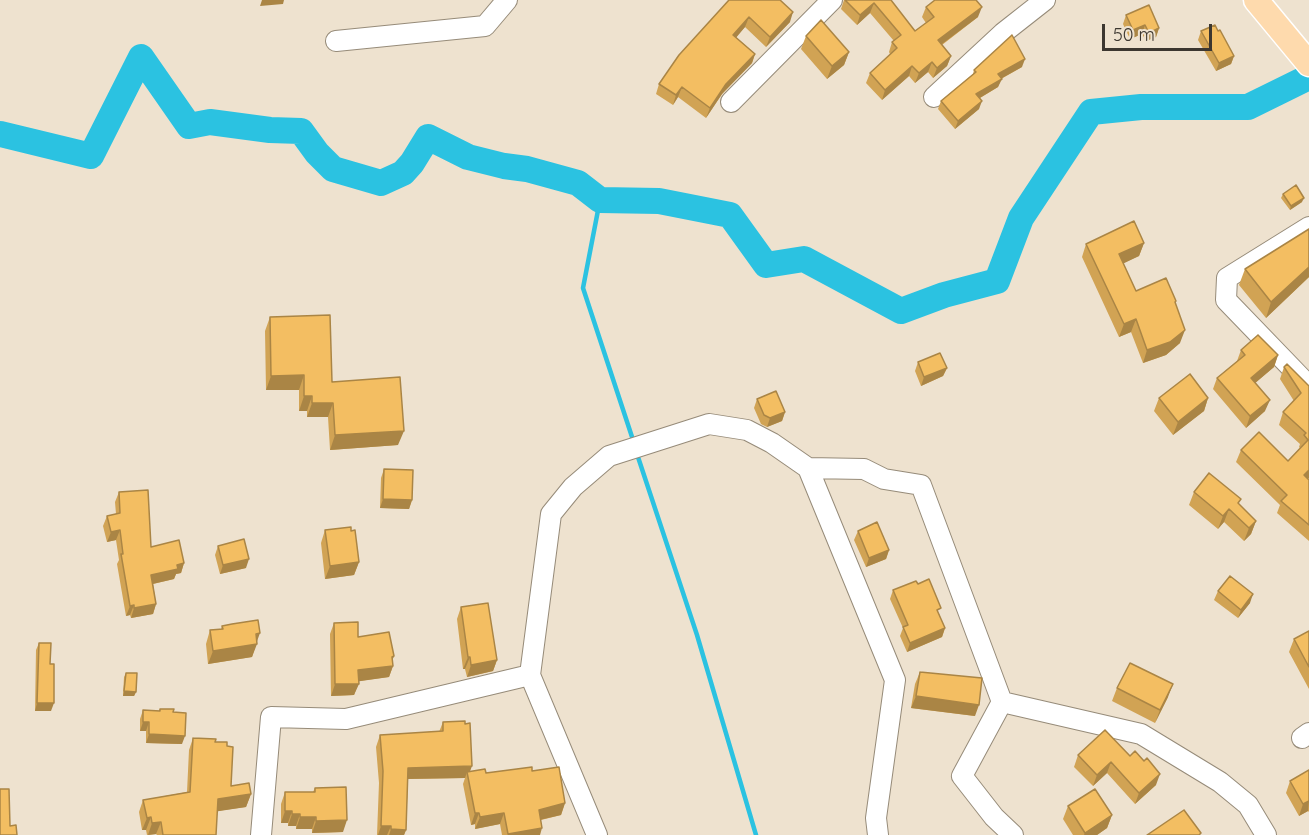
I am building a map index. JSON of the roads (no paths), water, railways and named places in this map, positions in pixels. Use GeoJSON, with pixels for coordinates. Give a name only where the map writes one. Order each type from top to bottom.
{"type":"FeatureCollection","features":[{"type":"Feature","properties":{"kind":"main road"},"geometry":{"type":"LineString","coordinates":[[1256,0],[1309,64]]}},
{"type":"Feature","properties":{"kind":"main road"},"geometry":{"type":"LineString","coordinates":[[1274,0],[1309,40]]}},
{"type":"Feature","properties":{"kind":"street"},"geometry":{"type":"LineString","coordinates":[[336,41],[485,26],[507,0]]}},
{"type":"Feature","properties":{"kind":"street"},"geometry":{"type":"LineString","coordinates":[[731,102],[832,0]]}},
{"type":"Feature","properties":{"kind":"street"},"geometry":{"type":"LineString","coordinates":[[934,97],[1003,33],[1045,0]]}},
{"type":"Feature","properties":{"kind":"street"},"geometry":{"type":"LineString","coordinates":[[1309,227],[1227,278],[1227,300],[1309,386]]}},
{"type":"Feature","properties":{"kind":"street"},"geometry":{"type":"LineString","coordinates":[[597,835],[530,675],[551,514],[573,487],[609,456],[709,424],[747,430],[772,443],[808,468],[895,680],[876,818],[878,835]]}},
{"type":"Feature","properties":{"kind":"street"},"geometry":{"type":"LineString","coordinates":[[808,468],[864,469],[884,479],[921,485],[1002,702],[962,776],[994,817],[1013,835]]}},
{"type":"Feature","properties":{"kind":"street"},"geometry":{"type":"LineString","coordinates":[[261,835],[271,717],[346,719],[530,675]]}},
{"type":"Feature","properties":{"kind":"street"},"geometry":{"type":"LineString","coordinates":[[1002,702],[1141,734],[1220,782],[1248,805],[1266,835]]}},
{"type":"Feature","properties":{"kind":"waterway"},"geometry":{"type":"LineString","coordinates":[[0,134],[91,156],[141,57],[189,126],[210,122],[270,130],[301,131],[317,153],[333,169],[381,183],[403,173],[428,137],[468,157],[527,169],[578,183],[600,200],[659,201],[730,215],[766,265],[804,259],[901,311],[944,295],[997,281],[1021,218],[1091,112],[1141,107],[1248,107],[1309,77]]}},
{"type":"Feature","properties":{"kind":"waterway"},"geometry":{"type":"LineString","coordinates":[[600,200],[583,288],[634,443]]}},
{"type":"Feature","properties":{"kind":"waterway"},"geometry":{"type":"LineString","coordinates":[[636,451],[697,635],[756,835]]}}]}
